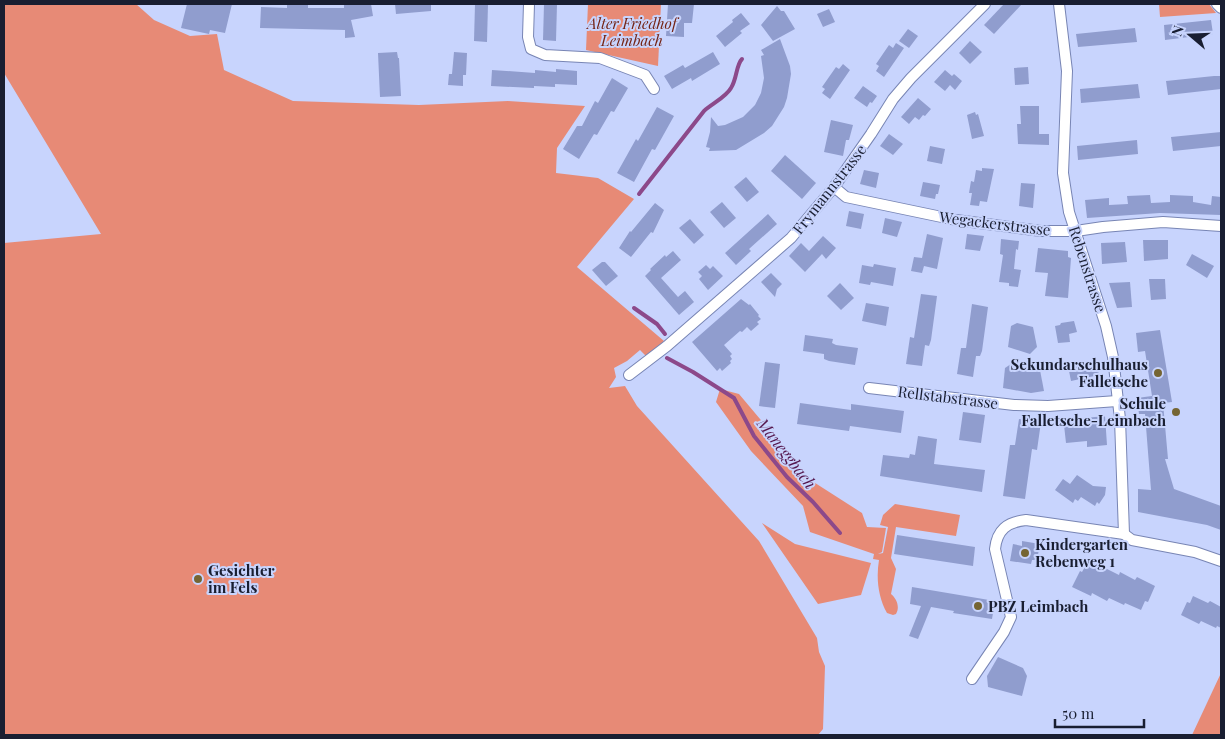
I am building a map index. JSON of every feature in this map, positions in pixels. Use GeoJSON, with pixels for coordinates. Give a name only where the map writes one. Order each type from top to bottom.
{"type":"FeatureCollection","features":[{"type":"Feature","properties":{"kind":"street"},"geometry":{"type":"LineString","coordinates":[[529,4],[528,37],[531,49],[545,55],[600,58],[645,75],[654,89]]}},
{"type":"Feature","properties":{"kind":"street","name":"Frymannstrasse"},"geometry":{"type":"LineString","coordinates":[[629,375],[666,346],[791,238],[834,188],[893,99],[911,78],[986,4]]}},
{"type":"Feature","properties":{"kind":"street","name":"Rebenstrasse"},"geometry":{"type":"LineString","coordinates":[[1059,4],[1066,71],[1063,173],[1069,212],[1106,326],[1113,357],[1123,473],[1124,534]]}},
{"type":"Feature","properties":{"kind":"street"},"geometry":{"type":"LineString","coordinates":[[1217,4],[1221,8]]}},
{"type":"Feature","properties":{"kind":"street","name":"Wegackerstrasse"},"geometry":{"type":"LineString","coordinates":[[834,188],[846,197],[956,220],[1040,231],[1076,231],[1163,222],[1221,226]]}},
{"type":"Feature","properties":{"kind":"street","name":"Rellstabstrasse"},"geometry":{"type":"LineString","coordinates":[[869,388],[1014,406],[1048,406],[1118,401]]}},
{"type":"Feature","properties":{"kind":"street"},"geometry":{"type":"LineString","coordinates":[[972,679],[1004,632],[1011,617],[995,549],[1000,532],[1015,521],[1026,520],[1124,534],[1132,540],[1195,552],[1221,561]]}},
{"type":"Feature","properties":{"kind":"green space"},"geometry":{"type":"Polygon","coordinates":[[[4,4],[136,4],[154,20],[190,36],[217,34],[224,70],[293,101],[419,105],[508,101],[585,106],[557,148],[556,173],[598,178],[634,199],[577,267],[664,341],[647,357],[640,350],[627,361],[614,368],[616,377],[609,388],[625,386],[637,406],[759,541],[817,638],[819,652],[825,666],[823,729],[818,735],[4,735],[4,243],[101,234],[4,73],[4,4]]]}},
{"type":"Feature","properties":{"kind":"green space","name":"Alter Friedhof Leimbach"},"geometry":{"type":"Polygon","coordinates":[[[588,4],[661,4],[658,66],[586,50],[588,4]]]}},
{"type":"Feature","properties":{"kind":"green space"},"geometry":{"type":"Polygon","coordinates":[[[1159,4],[1209,4],[1216,13],[1160,17],[1159,4]]]}},
{"type":"Feature","properties":{"kind":"green space"},"geometry":{"type":"Polygon","coordinates":[[[720,389],[739,394],[812,481],[862,513],[867,527],[886,528],[882,552],[878,554],[883,553],[888,527],[880,525],[883,515],[895,504],[960,515],[956,536],[896,527],[891,558],[896,569],[891,594],[897,603],[898,609],[896,614],[887,613],[880,594],[878,580],[879,560],[873,559],[874,554],[810,532],[803,506],[751,451],[716,402],[720,389]]]}},
{"type":"Feature","properties":{"kind":"green space"},"geometry":{"type":"Polygon","coordinates":[[[762,523],[795,544],[871,563],[861,595],[818,604],[762,523]]]}},
{"type":"Feature","properties":{"kind":"green space"},"geometry":{"type":"Polygon","coordinates":[[[1221,673],[1221,735],[1192,735],[1221,673]]]}},
{"type":"Feature","properties":{"kind":"building"},"geometry":{"type":"Polygon","coordinates":[[[187,4],[232,4],[225,33],[210,30],[209,34],[181,28],[187,4]]]}},
{"type":"Feature","properties":{"kind":"building"},"geometry":{"type":"Polygon","coordinates":[[[287,4],[308,4],[308,8],[344,8],[344,4],[371,4],[373,16],[351,20],[355,37],[345,38],[345,30],[260,28],[261,7],[287,8],[287,4]]]}},
{"type":"Feature","properties":{"kind":"building"},"geometry":{"type":"Polygon","coordinates":[[[395,4],[431,4],[431,11],[396,14],[395,4]]]}},
{"type":"Feature","properties":{"kind":"building"},"geometry":{"type":"Polygon","coordinates":[[[475,4],[488,4],[487,42],[474,41],[475,4]]]}},
{"type":"Feature","properties":{"kind":"building"},"geometry":{"type":"Polygon","coordinates":[[[544,4],[557,4],[556,41],[543,40],[544,4]]]}},
{"type":"Feature","properties":{"kind":"building"},"geometry":{"type":"Polygon","coordinates":[[[668,4],[694,4],[692,23],[684,23],[684,37],[666,36],[668,4]]]}},
{"type":"Feature","properties":{"kind":"building"},"geometry":{"type":"Polygon","coordinates":[[[1004,4],[1022,4],[994,34],[984,25],[1004,4]]]}},
{"type":"Feature","properties":{"kind":"building"},"geometry":{"type":"Polygon","coordinates":[[[777,6],[781,11],[784,11],[795,29],[773,41],[761,25],[777,6]]]}},
{"type":"Feature","properties":{"kind":"building"},"geometry":{"type":"Polygon","coordinates":[[[829,9],[835,22],[823,27],[817,14],[829,9]]]}},
{"type":"Feature","properties":{"kind":"building"},"geometry":{"type":"Polygon","coordinates":[[[741,13],[750,24],[740,31],[742,33],[725,47],[716,36],[741,13]]]}},
{"type":"Feature","properties":{"kind":"building"},"geometry":{"type":"Polygon","coordinates":[[[1211,20],[1213,34],[1165,40],[1164,25],[1211,20]]]}},
{"type":"Feature","properties":{"kind":"building"},"geometry":{"type":"Polygon","coordinates":[[[1135,28],[1137,42],[1078,47],[1076,34],[1135,28]]]}},
{"type":"Feature","properties":{"kind":"building"},"geometry":{"type":"Polygon","coordinates":[[[908,29],[918,36],[909,48],[899,41],[908,29]]]}},
{"type":"Feature","properties":{"kind":"building"},"geometry":{"type":"Polygon","coordinates":[[[780,39],[791,74],[784,107],[772,126],[736,150],[709,151],[710,148],[706,147],[711,117],[718,126],[725,125],[743,117],[755,105],[761,93],[764,78],[761,56],[764,55],[761,50],[780,39]]]}},
{"type":"Feature","properties":{"kind":"building"},"geometry":{"type":"Polygon","coordinates":[[[970,41],[982,52],[970,64],[959,53],[970,41]]]}},
{"type":"Feature","properties":{"kind":"building"},"geometry":{"type":"Polygon","coordinates":[[[896,43],[904,48],[884,77],[876,71],[879,66],[876,64],[889,45],[893,48],[896,43]]]}},
{"type":"Feature","properties":{"kind":"building"},"geometry":{"type":"Polygon","coordinates":[[[397,52],[401,96],[380,97],[378,53],[397,52]]]}},
{"type":"Feature","properties":{"kind":"building"},"geometry":{"type":"Polygon","coordinates":[[[454,52],[467,53],[466,75],[463,75],[463,86],[448,85],[449,74],[452,74],[454,52]]]}},
{"type":"Feature","properties":{"kind":"building"},"geometry":{"type":"Polygon","coordinates":[[[713,52],[720,64],[692,81],[691,78],[672,89],[664,76],[683,65],[685,68],[713,52]]]}},
{"type":"Feature","properties":{"kind":"building"},"geometry":{"type":"Polygon","coordinates":[[[843,64],[850,70],[830,99],[822,93],[825,89],[822,87],[836,67],[839,69],[843,64]]]}},
{"type":"Feature","properties":{"kind":"building"},"geometry":{"type":"Polygon","coordinates":[[[1028,67],[1029,84],[1015,85],[1014,68],[1028,67]]]}},
{"type":"Feature","properties":{"kind":"building"},"geometry":{"type":"Polygon","coordinates":[[[556,69],[577,71],[577,85],[555,84],[555,87],[534,86],[534,88],[491,86],[492,70],[535,73],[535,70],[556,72],[556,69]]]}},
{"type":"Feature","properties":{"kind":"building"},"geometry":{"type":"Polygon","coordinates":[[[945,70],[952,76],[954,74],[962,81],[955,90],[950,85],[945,91],[934,82],[945,70]]]}},
{"type":"Feature","properties":{"kind":"building"},"geometry":{"type":"Polygon","coordinates":[[[1221,76],[1221,89],[1168,95],[1166,81],[1221,76]]]}},
{"type":"Feature","properties":{"kind":"building"},"geometry":{"type":"Polygon","coordinates":[[[612,78],[628,88],[614,112],[611,111],[597,135],[594,134],[579,159],[563,149],[577,126],[582,126],[595,101],[598,103],[612,78]]]}},
{"type":"Feature","properties":{"kind":"building"},"geometry":{"type":"Polygon","coordinates":[[[1138,84],[1140,98],[1081,103],[1080,89],[1138,84]]]}},
{"type":"Feature","properties":{"kind":"building"},"geometry":{"type":"Polygon","coordinates":[[[863,86],[877,96],[867,107],[854,98],[863,86]]]}},
{"type":"Feature","properties":{"kind":"building"},"geometry":{"type":"Polygon","coordinates":[[[918,98],[931,109],[919,120],[915,117],[909,124],[901,117],[918,98]]]}},
{"type":"Feature","properties":{"kind":"building"},"geometry":{"type":"Polygon","coordinates":[[[1020,106],[1039,106],[1039,134],[1049,134],[1049,145],[1018,144],[1017,124],[1021,124],[1020,106]]]}},
{"type":"Feature","properties":{"kind":"building"},"geometry":{"type":"Polygon","coordinates":[[[657,107],[674,116],[655,150],[652,149],[634,182],[617,173],[657,107]]]}},
{"type":"Feature","properties":{"kind":"building"},"geometry":{"type":"Polygon","coordinates":[[[975,112],[976,115],[978,114],[984,136],[972,139],[967,115],[975,112]]]}},
{"type":"Feature","properties":{"kind":"building"},"geometry":{"type":"Polygon","coordinates":[[[831,120],[853,125],[849,140],[846,140],[843,156],[824,152],[831,120]]]}},
{"type":"Feature","properties":{"kind":"building"},"geometry":{"type":"Polygon","coordinates":[[[1221,132],[1221,146],[1173,151],[1171,137],[1221,132]]]}},
{"type":"Feature","properties":{"kind":"building"},"geometry":{"type":"Polygon","coordinates":[[[889,134],[903,144],[893,155],[880,146],[889,134]]]}},
{"type":"Feature","properties":{"kind":"building"},"geometry":{"type":"Polygon","coordinates":[[[1137,140],[1138,154],[1078,160],[1077,146],[1137,140]]]}},
{"type":"Feature","properties":{"kind":"building"},"geometry":{"type":"Polygon","coordinates":[[[930,146],[945,149],[942,164],[927,161],[930,146]]]}},
{"type":"Feature","properties":{"kind":"building"},"geometry":{"type":"Polygon","coordinates":[[[785,155],[816,183],[802,199],[771,171],[785,155]]]}},
{"type":"Feature","properties":{"kind":"building"},"geometry":{"type":"Polygon","coordinates":[[[982,168],[994,169],[987,202],[980,201],[979,206],[970,205],[971,181],[974,182],[976,170],[982,171],[982,168]]]}},
{"type":"Feature","properties":{"kind":"building"},"geometry":{"type":"Polygon","coordinates":[[[864,170],[879,173],[876,188],[860,184],[864,170]]]}},
{"type":"Feature","properties":{"kind":"building"},"geometry":{"type":"Polygon","coordinates":[[[746,177],[759,192],[747,202],[734,187],[746,177]]]}},
{"type":"Feature","properties":{"kind":"building"},"geometry":{"type":"Polygon","coordinates":[[[923,182],[940,185],[935,199],[920,196],[923,182]]]}},
{"type":"Feature","properties":{"kind":"building"},"geometry":{"type":"Polygon","coordinates":[[[1021,183],[1035,184],[1033,208],[1019,206],[1021,183]]]}},
{"type":"Feature","properties":{"kind":"building"},"geometry":{"type":"Polygon","coordinates":[[[1150,195],[1151,203],[1170,202],[1170,195],[1193,196],[1193,202],[1211,205],[1212,196],[1221,197],[1221,215],[1160,213],[1087,218],[1085,200],[1109,198],[1109,205],[1128,204],[1127,196],[1150,195]]]}},
{"type":"Feature","properties":{"kind":"building"},"geometry":{"type":"Polygon","coordinates":[[[722,202],[736,218],[724,228],[710,212],[722,202]]]}},
{"type":"Feature","properties":{"kind":"building"},"geometry":{"type":"Polygon","coordinates":[[[655,203],[664,210],[653,233],[651,232],[631,257],[619,248],[630,231],[655,203]]]}},
{"type":"Feature","properties":{"kind":"building"},"geometry":{"type":"Polygon","coordinates":[[[849,211],[864,214],[861,229],[846,226],[849,211]]]}},
{"type":"Feature","properties":{"kind":"building"},"geometry":{"type":"Polygon","coordinates":[[[768,214],[777,224],[749,249],[751,251],[736,265],[725,253],[768,214]]]}},
{"type":"Feature","properties":{"kind":"building"},"geometry":{"type":"Polygon","coordinates":[[[885,218],[902,222],[897,237],[882,233],[885,218]]]}},
{"type":"Feature","properties":{"kind":"building"},"geometry":{"type":"Polygon","coordinates":[[[690,219],[704,235],[694,244],[679,228],[690,219]]]}},
{"type":"Feature","properties":{"kind":"building"},"geometry":{"type":"Polygon","coordinates":[[[927,234],[943,238],[937,269],[924,266],[922,273],[911,271],[914,257],[922,258],[927,234]]]}},
{"type":"Feature","properties":{"kind":"building"},"geometry":{"type":"Polygon","coordinates":[[[967,234],[984,236],[980,251],[965,249],[967,234]]]}},
{"type":"Feature","properties":{"kind":"building"},"geometry":{"type":"Polygon","coordinates":[[[823,236],[836,248],[826,259],[822,254],[805,272],[789,256],[801,243],[809,251],[823,236]]]}},
{"type":"Feature","properties":{"kind":"building"},"geometry":{"type":"Polygon","coordinates":[[[1001,239],[1019,241],[1018,250],[1016,249],[1014,269],[1021,270],[1018,287],[1009,286],[1009,283],[999,282],[1003,255],[1000,254],[1001,239]]]}},
{"type":"Feature","properties":{"kind":"building"},"geometry":{"type":"Polygon","coordinates":[[[1143,240],[1168,240],[1168,259],[1144,261],[1143,240]]]}},
{"type":"Feature","properties":{"kind":"building"},"geometry":{"type":"Polygon","coordinates":[[[1125,242],[1127,262],[1102,264],[1101,243],[1125,242]]]}},
{"type":"Feature","properties":{"kind":"building"},"geometry":{"type":"Polygon","coordinates":[[[1038,248],[1068,251],[1068,257],[1071,258],[1068,298],[1045,296],[1048,273],[1035,272],[1038,248]]]}},
{"type":"Feature","properties":{"kind":"building"},"geometry":{"type":"Polygon","coordinates":[[[673,251],[681,260],[661,278],[678,297],[685,291],[694,302],[679,315],[645,276],[665,255],[666,257],[673,251]]]}},
{"type":"Feature","properties":{"kind":"building"},"geometry":{"type":"Polygon","coordinates":[[[1192,254],[1214,266],[1207,278],[1186,265],[1192,254]]]}},
{"type":"Feature","properties":{"kind":"building"},"geometry":{"type":"Polygon","coordinates":[[[602,262],[605,262],[618,276],[606,286],[592,270],[602,262]]]}},
{"type":"Feature","properties":{"kind":"building"},"geometry":{"type":"Polygon","coordinates":[[[874,264],[896,268],[893,286],[871,282],[870,285],[859,283],[862,265],[873,267],[874,264]]]}},
{"type":"Feature","properties":{"kind":"building"},"geometry":{"type":"Polygon","coordinates":[[[706,265],[710,269],[713,266],[723,276],[708,290],[699,279],[702,276],[698,272],[706,265]]]}},
{"type":"Feature","properties":{"kind":"building"},"geometry":{"type":"Polygon","coordinates":[[[771,273],[782,284],[777,289],[775,297],[761,282],[771,273]]]}},
{"type":"Feature","properties":{"kind":"building"},"geometry":{"type":"Polygon","coordinates":[[[1149,279],[1165,279],[1166,299],[1151,300],[1149,279]]]}},
{"type":"Feature","properties":{"kind":"building"},"geometry":{"type":"Polygon","coordinates":[[[1130,282],[1132,307],[1117,308],[1109,283],[1130,282]]]}},
{"type":"Feature","properties":{"kind":"building"},"geometry":{"type":"Polygon","coordinates":[[[840,283],[854,298],[841,310],[827,296],[840,283]]]}},
{"type":"Feature","properties":{"kind":"building"},"geometry":{"type":"Polygon","coordinates":[[[921,294],[937,296],[931,340],[929,346],[925,345],[922,366],[906,364],[910,337],[914,338],[921,294]]]}},
{"type":"Feature","properties":{"kind":"building"},"geometry":{"type":"Polygon","coordinates":[[[741,299],[750,304],[761,319],[757,322],[759,324],[751,331],[747,327],[724,345],[732,354],[730,356],[732,359],[731,363],[722,371],[720,368],[717,371],[692,342],[741,299]]]}},
{"type":"Feature","properties":{"kind":"building"},"geometry":{"type":"Polygon","coordinates":[[[866,303],[889,307],[886,326],[862,321],[866,303]]]}},
{"type":"Feature","properties":{"kind":"building"},"geometry":{"type":"Polygon","coordinates":[[[972,304],[988,307],[982,351],[980,356],[976,356],[973,377],[957,374],[961,348],[966,348],[972,304]]]}},
{"type":"Feature","properties":{"kind":"building"},"geometry":{"type":"Polygon","coordinates":[[[1074,321],[1077,332],[1069,334],[1070,342],[1058,343],[1055,326],[1074,321]]]}},
{"type":"Feature","properties":{"kind":"building"},"geometry":{"type":"Polygon","coordinates":[[[1017,323],[1033,327],[1037,347],[1030,354],[1008,347],[1011,326],[1017,323]]]}},
{"type":"Feature","properties":{"kind":"building"},"geometry":{"type":"Polygon","coordinates":[[[1160,330],[1172,402],[1163,403],[1168,459],[1165,459],[1174,489],[1221,506],[1221,530],[1207,525],[1138,512],[1138,489],[1151,490],[1145,414],[1139,414],[1137,398],[1152,396],[1145,351],[1138,352],[1136,333],[1160,330]]]}},
{"type":"Feature","properties":{"kind":"building"},"geometry":{"type":"Polygon","coordinates":[[[805,335],[833,339],[832,343],[836,345],[858,348],[855,365],[829,361],[824,359],[824,354],[803,351],[805,335]]]}},
{"type":"Feature","properties":{"kind":"building"},"geometry":{"type":"Polygon","coordinates":[[[1096,360],[1099,375],[1071,381],[1068,366],[1096,360]]]}},
{"type":"Feature","properties":{"kind":"building"},"geometry":{"type":"Polygon","coordinates":[[[765,362],[780,364],[775,408],[759,406],[765,362]]]}},
{"type":"Feature","properties":{"kind":"building"},"geometry":{"type":"Polygon","coordinates":[[[1014,362],[1040,370],[1044,391],[1031,393],[1003,388],[1005,368],[1014,362]]]}},
{"type":"Feature","properties":{"kind":"building"},"geometry":{"type":"Polygon","coordinates":[[[800,403],[851,410],[851,404],[904,411],[901,433],[850,426],[849,431],[797,424],[800,403]]]}},
{"type":"Feature","properties":{"kind":"building"},"geometry":{"type":"Polygon","coordinates":[[[963,412],[985,415],[981,443],[959,440],[963,412]]]}},
{"type":"Feature","properties":{"kind":"building"},"geometry":{"type":"Polygon","coordinates":[[[1105,416],[1107,445],[1087,447],[1087,441],[1066,443],[1064,425],[1085,423],[1085,418],[1105,416]]]}},
{"type":"Feature","properties":{"kind":"building"},"geometry":{"type":"Polygon","coordinates":[[[1019,419],[1041,422],[1037,450],[1032,449],[1025,499],[1003,496],[1010,445],[1015,445],[1019,419]]]}},
{"type":"Feature","properties":{"kind":"building"},"geometry":{"type":"Polygon","coordinates":[[[918,436],[937,439],[934,464],[985,470],[982,492],[880,476],[883,455],[909,458],[910,454],[915,455],[918,436]]]}},
{"type":"Feature","properties":{"kind":"building"},"geometry":{"type":"Polygon","coordinates":[[[1077,475],[1093,486],[1106,487],[1105,495],[1099,504],[1097,502],[1095,506],[1081,497],[1078,501],[1075,499],[1073,503],[1055,490],[1063,479],[1070,484],[1077,475]]]}},
{"type":"Feature","properties":{"kind":"building"},"geometry":{"type":"Polygon","coordinates":[[[897,535],[975,547],[973,566],[894,554],[897,535]]]}},
{"type":"Feature","properties":{"kind":"building","name":"Kindergarten Rebenweg 1"},"geometry":{"type":"Polygon","coordinates":[[[1022,541],[1040,544],[1037,560],[1032,560],[1031,564],[1010,561],[1013,544],[1022,546],[1022,541]]]}},
{"type":"Feature","properties":{"kind":"building"},"geometry":{"type":"Polygon","coordinates":[[[1087,563],[1102,570],[1103,567],[1119,575],[1120,572],[1135,580],[1137,577],[1155,586],[1148,602],[1145,601],[1141,610],[1109,598],[1107,601],[1092,593],[1091,596],[1072,587],[1080,571],[1082,572],[1087,563]]]}},
{"type":"Feature","properties":{"kind":"building"},"geometry":{"type":"Polygon","coordinates":[[[912,587],[995,601],[992,619],[953,613],[954,611],[931,607],[918,639],[909,636],[921,606],[910,604],[912,587]]]}},
{"type":"Feature","properties":{"kind":"building"},"geometry":{"type":"Polygon","coordinates":[[[1193,596],[1208,603],[1210,601],[1221,607],[1221,628],[1217,626],[1216,628],[1201,621],[1199,624],[1181,615],[1187,602],[1190,603],[1193,596]]]}},
{"type":"Feature","properties":{"kind":"building"},"geometry":{"type":"Polygon","coordinates":[[[998,657],[1023,668],[1027,676],[1022,696],[988,687],[987,676],[998,657]]]}},
{"type":"Feature","properties":{"kind":"waterway","name":"Maneggbach"},"geometry":{"type":"LineString","coordinates":[[639,194],[704,111],[729,91],[742,59]]}},
{"type":"Feature","properties":{"kind":"waterway","name":"Maneggbach"},"geometry":{"type":"LineString","coordinates":[[634,308],[657,324],[665,334]]}},
{"type":"Feature","properties":{"kind":"waterway","name":"Maneggbach"},"geometry":{"type":"LineString","coordinates":[[667,358],[734,398],[754,436],[787,477],[813,502],[840,533]]}},
{"type":"Feature","properties":{"kind":"place","name":"Sekundarschulhaus Falletsche"},"geometry":{"type":"Point","coordinates":[1158,373]}},
{"type":"Feature","properties":{"kind":"place","name":"Schule Falletsche-Leimbach"},"geometry":{"type":"Point","coordinates":[1176,412]}},
{"type":"Feature","properties":{"kind":"place","name":"Kindergarten Rebenweg 1"},"geometry":{"type":"Point","coordinates":[1025,553]}},
{"type":"Feature","properties":{"kind":"place","name":"Gesichter im Fels"},"geometry":{"type":"Point","coordinates":[198,579]}},
{"type":"Feature","properties":{"kind":"place","name":"PBZ Leimbach"},"geometry":{"type":"Point","coordinates":[978,606]}}]}
